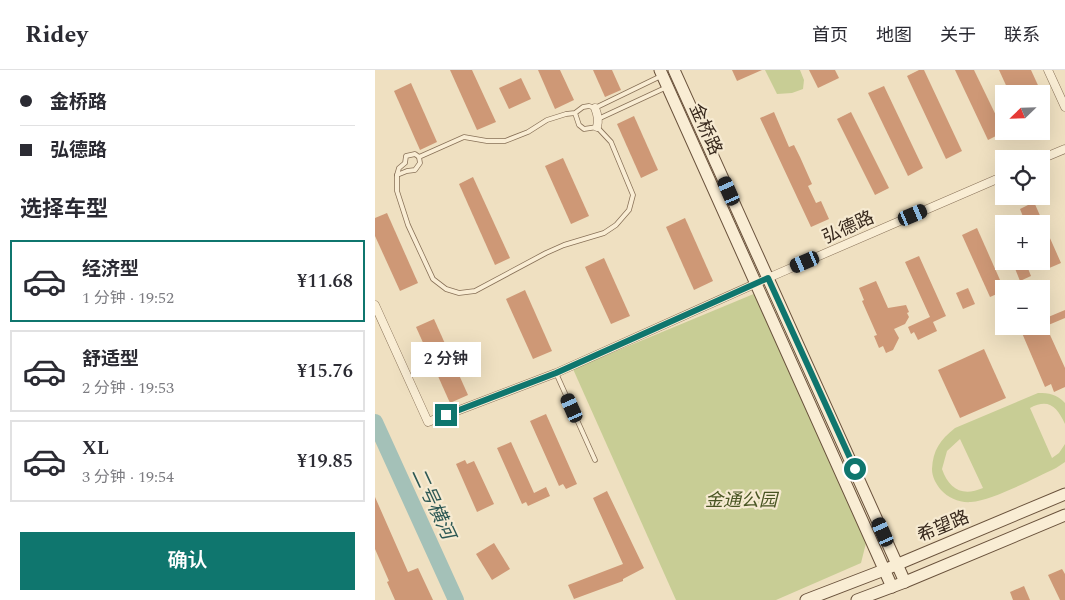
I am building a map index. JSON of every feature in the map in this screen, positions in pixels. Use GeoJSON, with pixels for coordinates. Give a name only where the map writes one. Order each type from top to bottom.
{"type":"FeatureCollection","features":[{"type":"Feature","properties":{"kind":"street","name":"金桥路"},"geometry":{"type":"LineString","coordinates":[[674,70],[905,582]]}},
{"type":"Feature","properties":{"kind":"street"},"geometry":{"type":"LineString","coordinates":[[1048,70],[1065,107]]}},
{"type":"Feature","properties":{"kind":"street","name":"金桥路"},"geometry":{"type":"LineString","coordinates":[[661,72],[892,586]]}},
{"type":"Feature","properties":{"kind":"street"},"geometry":{"type":"LineString","coordinates":[[595,108],[597,123]]}},
{"type":"Feature","properties":{"kind":"street"},"geometry":{"type":"LineString","coordinates":[[1050,155],[1065,149]]}},
{"type":"Feature","properties":{"kind":"street","name":"弘德路"},"geometry":{"type":"LineString","coordinates":[[375,305],[428,422],[556,373],[768,278],[995,180]]}},
{"type":"Feature","properties":{"kind":"street","name":"希望路"},"geometry":{"type":"LineString","coordinates":[[806,600],[884,570],[1065,494]]}},
{"type":"Feature","properties":{"kind":"street"},"geometry":{"type":"LineString","coordinates":[[857,600],[1065,515]]}},
{"type":"Feature","properties":{"kind":"lane"},"geometry":{"type":"LineString","coordinates":[[419,157],[465,137],[487,141],[505,141],[528,132],[547,120],[575,113],[583,107],[595,108],[661,72]]}},
{"type":"Feature","properties":{"kind":"lane"},"geometry":{"type":"LineString","coordinates":[[575,113],[579,125],[584,130],[668,87]]}},
{"type":"Feature","properties":{"kind":"lane"},"geometry":{"type":"LineString","coordinates":[[397,176],[407,170],[415,170],[420,163],[419,157],[415,154],[408,154],[405,164],[399,168],[397,176],[397,191],[409,225],[433,279],[446,289],[459,293],[475,291],[546,253],[564,245],[604,233],[616,226],[629,210],[633,195],[611,142],[597,123]]}},
{"type":"Feature","properties":{"kind":"lane"},"geometry":{"type":"LineString","coordinates":[[556,373],[595,460]]}},
{"type":"Feature","properties":{"kind":"green space"},"geometry":{"type":"Polygon","coordinates":[[[765,70],[800,70],[804,80],[803,89],[792,93],[777,94],[765,70]]]}},
{"type":"Feature","properties":{"kind":"green space","name":"金通公园"},"geometry":{"type":"Polygon","coordinates":[[[756,293],[867,539],[861,563],[776,600],[676,600],[573,369],[756,293]]]}},
{"type":"Feature","properties":{"kind":"green space"},"geometry":{"type":"Polygon","coordinates":[[[1038,393],[1053,395],[1065,403],[1065,424],[1059,413],[1052,406],[1042,404],[1030,408],[1052,458],[1059,453],[1065,444],[1065,462],[1026,483],[1002,493],[971,502],[959,501],[941,490],[937,485],[932,469],[938,446],[955,428],[1038,393]],[[960,439],[947,451],[942,469],[945,476],[948,482],[963,491],[969,492],[983,488],[960,439]]]}},
{"type":"Feature","properties":{"kind":"building"},"geometry":{"type":"Polygon","coordinates":[[[450,70],[472,70],[496,122],[477,130],[450,70]]]}},
{"type":"Feature","properties":{"kind":"building"},"geometry":{"type":"Polygon","coordinates":[[[538,70],[560,70],[574,100],[555,109],[538,70]]]}},
{"type":"Feature","properties":{"kind":"building"},"geometry":{"type":"Polygon","coordinates":[[[593,70],[612,70],[621,90],[605,97],[593,70]]]}},
{"type":"Feature","properties":{"kind":"building"},"geometry":{"type":"Polygon","coordinates":[[[732,70],[762,70],[737,81],[732,70]]]}},
{"type":"Feature","properties":{"kind":"building"},"geometry":{"type":"Polygon","coordinates":[[[809,70],[835,70],[839,78],[818,88],[809,70]]]}},
{"type":"Feature","properties":{"kind":"building"},"geometry":{"type":"Polygon","coordinates":[[[919,70],[924,70],[962,151],[946,159],[907,76],[919,70]]]}},
{"type":"Feature","properties":{"kind":"building"},"geometry":{"type":"Polygon","coordinates":[[[955,70],[974,70],[995,113],[995,136],[988,140],[955,70]]]}},
{"type":"Feature","properties":{"kind":"building"},"geometry":{"type":"Polygon","coordinates":[[[999,70],[1031,70],[1038,85],[1006,85],[999,70]]]}},
{"type":"Feature","properties":{"kind":"building"},"geometry":{"type":"Polygon","coordinates":[[[521,78],[531,99],[509,109],[499,88],[521,78]]]}},
{"type":"Feature","properties":{"kind":"building"},"geometry":{"type":"Polygon","coordinates":[[[411,83],[437,142],[420,150],[394,91],[411,83]]]}},
{"type":"Feature","properties":{"kind":"building"},"geometry":{"type":"Polygon","coordinates":[[[884,86],[923,168],[908,176],[868,93],[884,86]]]}},
{"type":"Feature","properties":{"kind":"building"},"geometry":{"type":"Polygon","coordinates":[[[774,112],[789,147],[794,145],[800,157],[812,184],[808,186],[816,203],[821,201],[829,219],[811,227],[760,118],[774,112]]]}},
{"type":"Feature","properties":{"kind":"building"},"geometry":{"type":"Polygon","coordinates":[[[851,112],[889,188],[875,195],[837,119],[851,112]]]}},
{"type":"Feature","properties":{"kind":"building"},"geometry":{"type":"Polygon","coordinates":[[[634,116],[658,170],[641,178],[617,124],[634,116]]]}},
{"type":"Feature","properties":{"kind":"building"},"geometry":{"type":"Polygon","coordinates":[[[563,158],[589,216],[571,224],[545,166],[563,158]]]}},
{"type":"Feature","properties":{"kind":"building"},"geometry":{"type":"Polygon","coordinates":[[[473,177],[510,258],[495,265],[459,184],[473,177]]]}},
{"type":"Feature","properties":{"kind":"building"},"geometry":{"type":"Polygon","coordinates":[[[1028,205],[1035,205],[1040,215],[1022,215],[1020,209],[1028,205]]]}},
{"type":"Feature","properties":{"kind":"building"},"geometry":{"type":"Polygon","coordinates":[[[387,213],[418,283],[400,291],[375,236],[375,218],[387,213]]]}},
{"type":"Feature","properties":{"kind":"building"},"geometry":{"type":"Polygon","coordinates":[[[685,218],[713,281],[694,290],[666,227],[685,218]]]}},
{"type":"Feature","properties":{"kind":"building"},"geometry":{"type":"Polygon","coordinates":[[[977,228],[1000,280],[995,280],[995,295],[990,297],[962,235],[977,228]]]}},
{"type":"Feature","properties":{"kind":"building"},"geometry":{"type":"Polygon","coordinates":[[[1050,238],[1061,263],[1050,268],[1050,238]]]}},
{"type":"Feature","properties":{"kind":"building"},"geometry":{"type":"Polygon","coordinates":[[[919,256],[946,316],[933,322],[937,331],[918,340],[914,332],[911,334],[908,327],[930,317],[905,262],[919,256]]]}},
{"type":"Feature","properties":{"kind":"building"},"geometry":{"type":"Polygon","coordinates":[[[604,258],[630,316],[611,324],[585,267],[604,258]]]}},
{"type":"Feature","properties":{"kind":"building"},"geometry":{"type":"Polygon","coordinates":[[[1016,270],[1029,270],[1031,276],[1020,280],[1016,270]]]}},
{"type":"Feature","properties":{"kind":"building"},"geometry":{"type":"Polygon","coordinates":[[[876,281],[888,308],[906,305],[909,312],[907,313],[909,317],[905,324],[894,329],[899,338],[893,350],[886,353],[883,346],[879,348],[874,336],[877,335],[862,301],[864,300],[859,288],[876,281]]]}},
{"type":"Feature","properties":{"kind":"building"},"geometry":{"type":"Polygon","coordinates":[[[968,288],[975,304],[963,309],[956,293],[968,288]]]}},
{"type":"Feature","properties":{"kind":"building"},"geometry":{"type":"Polygon","coordinates":[[[525,290],[552,351],[533,359],[506,299],[525,290]]]}},
{"type":"Feature","properties":{"kind":"building"},"geometry":{"type":"Polygon","coordinates":[[[1065,310],[1065,318],[1050,324],[1050,316],[1065,310]]]}},
{"type":"Feature","properties":{"kind":"building"},"geometry":{"type":"Polygon","coordinates":[[[434,319],[468,395],[450,403],[416,327],[434,319]]]}},
{"type":"Feature","properties":{"kind":"building"},"geometry":{"type":"Polygon","coordinates":[[[1023,335],[1050,335],[1065,368],[1065,387],[1054,392],[1051,384],[1045,387],[1023,335]]]}},
{"type":"Feature","properties":{"kind":"building"},"geometry":{"type":"Polygon","coordinates":[[[984,349],[1006,398],[960,418],[938,370],[984,349]]]}},
{"type":"Feature","properties":{"kind":"building"},"geometry":{"type":"Polygon","coordinates":[[[546,414],[577,484],[566,489],[563,484],[559,486],[530,421],[546,414]]]}},
{"type":"Feature","properties":{"kind":"building"},"geometry":{"type":"Polygon","coordinates":[[[511,442],[534,493],[546,487],[550,496],[528,506],[526,502],[522,504],[497,448],[511,442]]]}},
{"type":"Feature","properties":{"kind":"building"},"geometry":{"type":"Polygon","coordinates":[[[465,460],[467,464],[474,461],[494,504],[477,512],[456,464],[465,460]]]}},
{"type":"Feature","properties":{"kind":"building"},"geometry":{"type":"Polygon","coordinates":[[[607,491],[644,568],[623,579],[623,581],[574,599],[568,585],[623,564],[593,498],[607,491]]]}},
{"type":"Feature","properties":{"kind":"building"},"geometry":{"type":"Polygon","coordinates":[[[375,497],[408,572],[418,568],[433,600],[395,600],[375,549],[375,497]]]}},
{"type":"Feature","properties":{"kind":"building"},"geometry":{"type":"Polygon","coordinates":[[[494,543],[510,569],[492,580],[476,554],[494,543]]]}},
{"type":"Feature","properties":{"kind":"building"},"geometry":{"type":"Polygon","coordinates":[[[1062,569],[1065,574],[1065,600],[1060,600],[1048,575],[1062,569]]]}},
{"type":"Feature","properties":{"kind":"building"},"geometry":{"type":"Polygon","coordinates":[[[1024,586],[1030,600],[1013,600],[1010,592],[1024,586]]]}},
{"type":"Feature","properties":{"kind":"waterway","name":"二号横河"},"geometry":{"type":"LineString","coordinates":[[375,422],[456,600]]}},
{"type":"Feature","properties":{"kind":"route"},"geometry":{"type":"LineString","coordinates":[[446,415],[556,373],[768,278],[855,469]]}}]}
